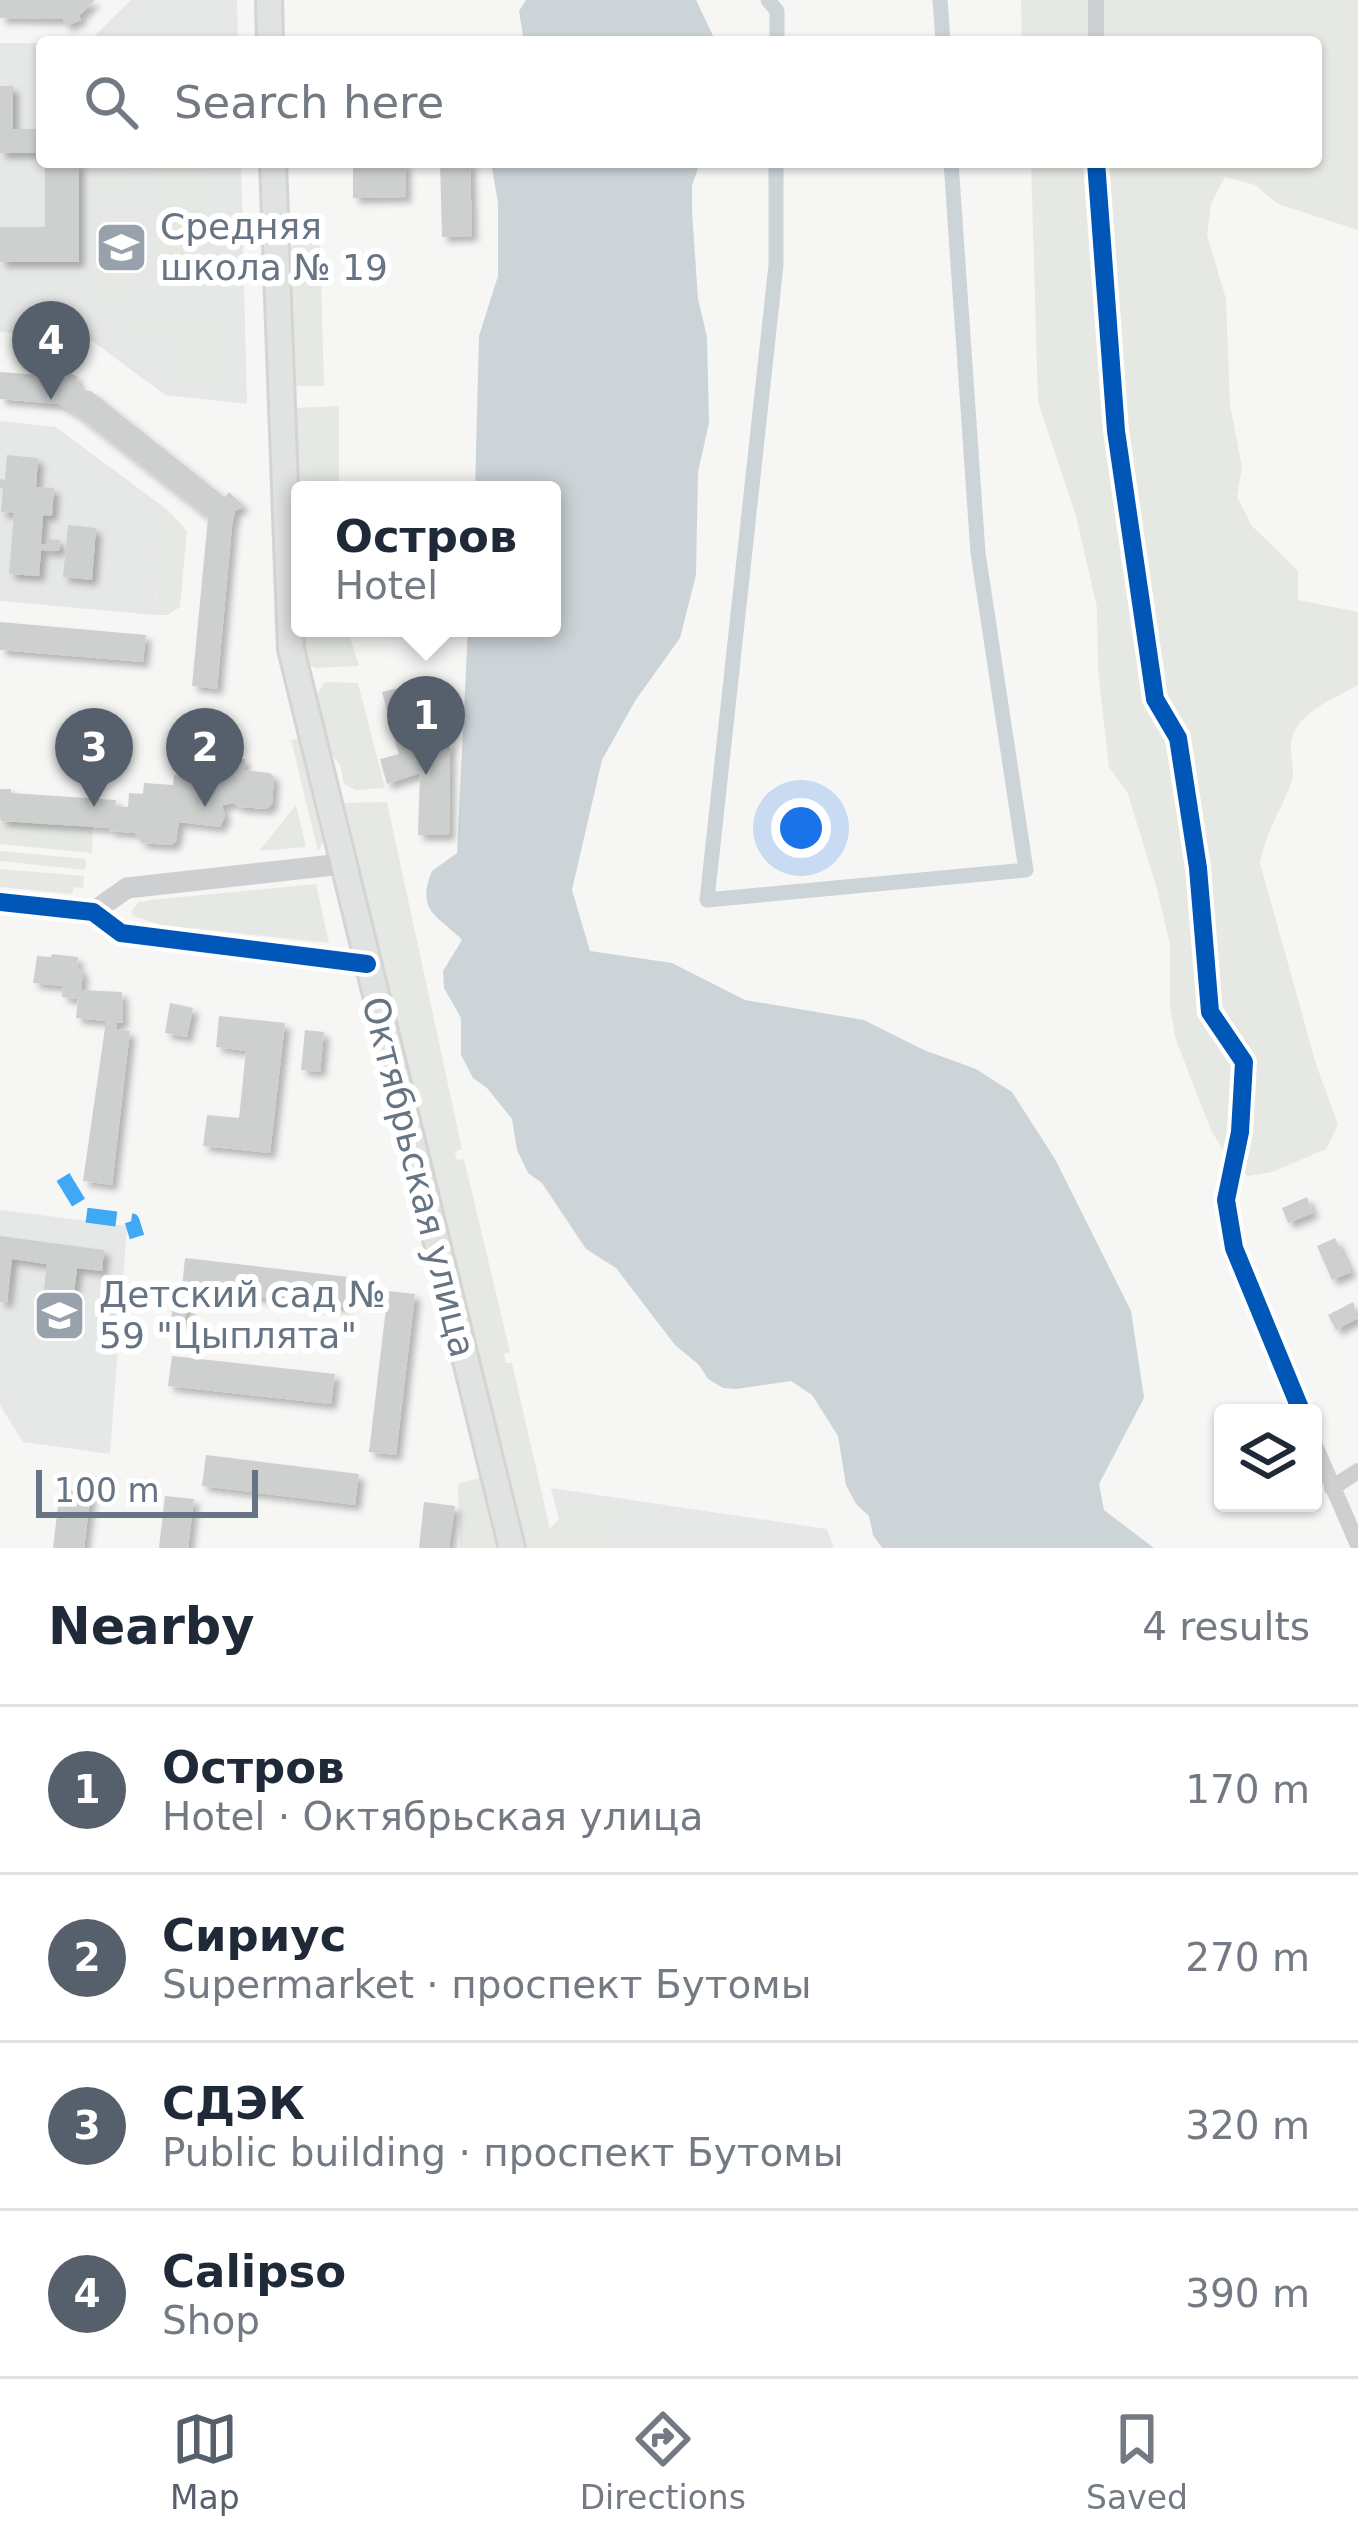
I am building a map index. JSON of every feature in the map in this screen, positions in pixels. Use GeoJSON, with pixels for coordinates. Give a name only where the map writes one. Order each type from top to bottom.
{"type":"FeatureCollection","features":[{"type":"Feature","properties":{"kind":"main road"},"geometry":{"type":"LineString","coordinates":[[268,0],[270,36]]}},
{"type":"Feature","properties":{"kind":"main road","name":"Октябрьская улица"},"geometry":{"type":"LineString","coordinates":[[273,168],[291,649],[512,1548]]}},
{"type":"Feature","properties":{"kind":"street"},"geometry":{"type":"LineString","coordinates":[[1096,0],[1096,36]]}},
{"type":"Feature","properties":{"kind":"street"},"geometry":{"type":"LineString","coordinates":[[1096,168],[1116,431],[1155,699],[1178,738],[1198,868],[1210,1012],[1244,1062],[1240,1132],[1226,1200],[1234,1248],[1298,1404]]}},
{"type":"Feature","properties":{"kind":"street"},"geometry":{"type":"LineString","coordinates":[[93,911],[128,888],[342,864]]}},
{"type":"Feature","properties":{"kind":"street"},"geometry":{"type":"LineString","coordinates":[[0,902],[93,911],[121,933],[367,964]]}},
{"type":"Feature","properties":{"kind":"street"},"geometry":{"type":"LineString","coordinates":[[1322,1463],[1358,1545]]}},
{"type":"Feature","properties":{"kind":"street"},"geometry":{"type":"LineString","coordinates":[[1332,1488],[1358,1471]]}},
{"type":"Feature","properties":{"kind":"shaded area"},"geometry":{"type":"Polygon","coordinates":[[[131,0],[237,0],[238,36],[94,36],[131,0]]]}},
{"type":"Feature","properties":{"kind":"shaded area"},"geometry":{"type":"Polygon","coordinates":[[[526,0],[696,0],[713,36],[523,36],[519,11],[526,0]]]}},
{"type":"Feature","properties":{"kind":"shaded area"},"geometry":{"type":"Polygon","coordinates":[[[1021,0],[1358,0],[1358,230],[1278,204],[1255,185],[1225,177],[1211,204],[1207,235],[1226,299],[1230,405],[1242,467],[1237,497],[1252,526],[1298,571],[1298,600],[1358,612],[1358,685],[1306,716],[1293,735],[1291,784],[1260,863],[1316,1064],[1338,1125],[1326,1149],[1272,1172],[1248,1176],[1226,1155],[1211,1130],[1176,1040],[1170,1008],[1170,945],[1157,889],[1128,794],[1109,767],[1098,670],[1097,608],[1076,516],[1038,402],[1031,168],[1322,168],[1322,36],[1022,36],[1021,0]]]}},
{"type":"Feature","properties":{"kind":"shaded area","name":"Средняя школа № 19"},"geometry":{"type":"Polygon","coordinates":[[[0,43],[36,43],[36,168],[241,168],[247,404],[165,395],[91,340],[0,332],[0,43]]]}},
{"type":"Feature","properties":{"kind":"shaded area"},"geometry":{"type":"Polygon","coordinates":[[[97,168],[127,168],[126,193],[96,193],[97,168]]]}},
{"type":"Feature","properties":{"kind":"shaded area"},"geometry":{"type":"Polygon","coordinates":[[[153,168],[205,168],[205,259],[153,259],[153,168]]]}},
{"type":"Feature","properties":{"kind":"shaded area"},"geometry":{"type":"Polygon","coordinates":[[[492,168],[698,168],[692,211],[698,299],[707,337],[709,423],[698,472],[696,575],[680,638],[635,701],[602,760],[572,890],[590,951],[672,963],[745,1000],[864,1020],[976,1069],[1012,1092],[1055,1159],[1131,1311],[1144,1398],[1099,1484],[1104,1510],[1154,1548],[882,1548],[869,1516],[846,1485],[838,1436],[812,1395],[791,1381],[736,1389],[708,1379],[675,1345],[616,1268],[586,1249],[542,1183],[528,1173],[517,1150],[512,1119],[473,1078],[461,1055],[461,1018],[444,988],[443,971],[462,940],[432,912],[426,896],[432,871],[457,853],[468,637],[561,637],[561,481],[475,481],[479,336],[498,276],[498,203],[492,168]]]}},
{"type":"Feature","properties":{"kind":"shaded area"},"geometry":{"type":"Polygon","coordinates":[[[310,232],[320,242],[324,386],[296,386],[291,233],[310,232]]]}},
{"type":"Feature","properties":{"kind":"shaded area"},"geometry":{"type":"Polygon","coordinates":[[[99,260],[123,260],[122,308],[98,307],[99,260]]]}},
{"type":"Feature","properties":{"kind":"shaded area"},"geometry":{"type":"Polygon","coordinates":[[[123,319],[169,320],[169,340],[123,340],[123,319]]]}},
{"type":"Feature","properties":{"kind":"shaded area"},"geometry":{"type":"Polygon","coordinates":[[[177,320],[219,320],[218,383],[176,383],[177,320]]]}},
{"type":"Feature","properties":{"kind":"shaded area"},"geometry":{"type":"Polygon","coordinates":[[[339,406],[339,481],[298,481],[296,408],[339,406]]]}},
{"type":"Feature","properties":{"kind":"shaded area"},"geometry":{"type":"Polygon","coordinates":[[[0,421],[56,427],[169,511],[160,536],[154,615],[0,601],[0,421]]]}},
{"type":"Feature","properties":{"kind":"shaded area"},"geometry":{"type":"Polygon","coordinates":[[[169,511],[187,531],[180,607],[168,615],[154,615],[160,536],[169,511]]]}},
{"type":"Feature","properties":{"kind":"shaded area"},"geometry":{"type":"Polygon","coordinates":[[[304,637],[350,637],[359,666],[316,668],[308,664],[304,637]]]}},
{"type":"Feature","properties":{"kind":"shaded area"},"geometry":{"type":"Polygon","coordinates":[[[325,682],[358,683],[385,788],[356,790],[344,784],[340,765],[328,750],[315,696],[325,682]]]}},
{"type":"Feature","properties":{"kind":"shaded area"},"geometry":{"type":"Polygon","coordinates":[[[302,738],[326,838],[318,851],[291,740],[302,738]]]}},
{"type":"Feature","properties":{"kind":"shaded area"},"geometry":{"type":"Polygon","coordinates":[[[387,802],[462,1149],[455,1152],[457,1160],[464,1159],[510,1352],[504,1354],[506,1363],[512,1363],[550,1529],[573,1503],[609,1503],[619,1514],[608,1548],[524,1548],[344,803],[387,802]]]}},
{"type":"Feature","properties":{"kind":"shaded area"},"geometry":{"type":"Polygon","coordinates":[[[296,805],[306,847],[259,851],[296,805]]]}},
{"type":"Feature","properties":{"kind":"shaded area"},"geometry":{"type":"Polygon","coordinates":[[[0,817],[2,821],[93,826],[92,853],[0,844],[0,817]]]}},
{"type":"Feature","properties":{"kind":"shaded area"},"geometry":{"type":"Polygon","coordinates":[[[0,851],[86,859],[85,870],[0,861],[0,851]]]}},
{"type":"Feature","properties":{"kind":"shaded area"},"geometry":{"type":"Polygon","coordinates":[[[0,869],[84,876],[83,888],[74,887],[72,894],[0,887],[0,869]]]}},
{"type":"Feature","properties":{"kind":"shaded area"},"geometry":{"type":"Polygon","coordinates":[[[316,884],[329,943],[161,925],[133,916],[131,911],[139,902],[151,900],[316,884]]]}},
{"type":"Feature","properties":{"kind":"shaded area","name":"Детский сад № 59 \"Цыплята\""},"geometry":{"type":"Polygon","coordinates":[[[0,1210],[127,1226],[110,1454],[23,1442],[0,1405],[0,1210]]]}},
{"type":"Feature","properties":{"kind":"shaded area"},"geometry":{"type":"Polygon","coordinates":[[[486,1476],[504,1548],[460,1548],[458,1484],[486,1476]]]}},
{"type":"Feature","properties":{"kind":"shaded area"},"geometry":{"type":"Polygon","coordinates":[[[551,1488],[827,1529],[834,1548],[566,1548],[551,1488]]]}},
{"type":"Feature","properties":{"kind":"building"},"geometry":{"type":"Polygon","coordinates":[[[0,0],[95,0],[79,16],[81,20],[66,26],[63,19],[0,18],[0,0]]]}},
{"type":"Feature","properties":{"kind":"building"},"geometry":{"type":"Polygon","coordinates":[[[0,86],[13,86],[13,129],[36,129],[36,153],[0,153],[0,86]]]}},
{"type":"Feature","properties":{"kind":"building"},"geometry":{"type":"Polygon","coordinates":[[[45,168],[79,168],[79,262],[0,262],[0,227],[45,227],[45,168]]]}},
{"type":"Feature","properties":{"kind":"building"},"geometry":{"type":"Polygon","coordinates":[[[353,168],[405,168],[406,197],[353,198],[353,168]]]}},
{"type":"Feature","properties":{"kind":"building"},"geometry":{"type":"Polygon","coordinates":[[[440,168],[470,168],[472,236],[442,237],[440,168]]]}},
{"type":"Feature","properties":{"kind":"building"},"geometry":{"type":"Polygon","coordinates":[[[0,372],[78,377],[83,391],[91,391],[222,495],[229,492],[244,506],[235,511],[232,526],[217,689],[192,686],[208,518],[74,413],[58,404],[0,399],[0,372]]]}},
{"type":"Feature","properties":{"kind":"building"},"geometry":{"type":"Polygon","coordinates":[[[7,455],[38,458],[36,487],[54,488],[52,516],[43,515],[41,544],[47,545],[47,539],[60,540],[59,551],[41,550],[39,576],[9,574],[14,513],[1,512],[0,488],[7,455]]]}},
{"type":"Feature","properties":{"kind":"building"},"geometry":{"type":"Polygon","coordinates":[[[68,525],[96,528],[92,580],[63,577],[68,525]]]}},
{"type":"Feature","properties":{"kind":"building"},"geometry":{"type":"Polygon","coordinates":[[[0,622],[146,635],[143,662],[0,650],[0,622]]]}},
{"type":"Feature","properties":{"kind":"building"},"geometry":{"type":"Polygon","coordinates":[[[403,687],[412,725],[392,730],[382,692],[403,687]]]}},
{"type":"Feature","properties":{"kind":"building"},"geometry":{"type":"Polygon","coordinates":[[[414,729],[423,761],[450,740],[449,835],[418,835],[420,773],[387,784],[380,759],[399,754],[393,734],[414,729]]]}},
{"type":"Feature","properties":{"kind":"building"},"geometry":{"type":"Polygon","coordinates":[[[222,757],[245,759],[244,770],[270,773],[274,777],[272,804],[267,809],[222,805],[225,816],[220,827],[179,822],[171,845],[142,843],[135,833],[109,828],[1,821],[0,789],[116,800],[115,806],[128,807],[129,793],[143,794],[144,783],[173,785],[174,775],[191,776],[192,762],[221,764],[222,757]]]}},
{"type":"Feature","properties":{"kind":"building"},"geometry":{"type":"Polygon","coordinates":[[[37,956],[78,957],[77,966],[83,972],[81,990],[122,992],[123,1023],[117,1022],[116,1029],[130,1031],[112,1185],[83,1181],[106,1021],[76,1018],[78,999],[62,997],[63,986],[33,983],[37,956]]]}},
{"type":"Feature","properties":{"kind":"building"},"geometry":{"type":"Polygon","coordinates":[[[170,1003],[193,1008],[187,1037],[165,1033],[170,1003]]]}},
{"type":"Feature","properties":{"kind":"building"},"geometry":{"type":"Polygon","coordinates":[[[219,1016],[285,1023],[270,1153],[203,1146],[207,1115],[239,1118],[246,1051],[216,1047],[219,1016]]]}},
{"type":"Feature","properties":{"kind":"building"},"geometry":{"type":"Polygon","coordinates":[[[305,1030],[324,1032],[320,1072],[301,1070],[305,1030]]]}},
{"type":"Feature","properties":{"kind":"building"},"geometry":{"type":"Polygon","coordinates":[[[1307,1197],[1313,1213],[1288,1223],[1282,1208],[1307,1197]]]}},
{"type":"Feature","properties":{"kind":"building"},"geometry":{"type":"Polygon","coordinates":[[[0,1236],[104,1250],[102,1271],[77,1268],[72,1310],[42,1306],[47,1264],[12,1259],[7,1302],[0,1302],[0,1236]]]}},
{"type":"Feature","properties":{"kind":"building"},"geometry":{"type":"Polygon","coordinates":[[[1335,1238],[1351,1272],[1332,1280],[1317,1246],[1335,1238]]]}},
{"type":"Feature","properties":{"kind":"building"},"geometry":{"type":"Polygon","coordinates":[[[185,1258],[348,1277],[345,1307],[182,1288],[185,1258]]]}},
{"type":"Feature","properties":{"kind":"building"},"geometry":{"type":"Polygon","coordinates":[[[388,1291],[415,1294],[396,1455],[369,1452],[388,1291]]]}},
{"type":"Feature","properties":{"kind":"building"},"geometry":{"type":"Polygon","coordinates":[[[174,1298],[188,1300],[185,1323],[171,1321],[174,1298]]]}},
{"type":"Feature","properties":{"kind":"building"},"geometry":{"type":"Polygon","coordinates":[[[1353,1302],[1358,1318],[1336,1330],[1328,1315],[1353,1302]]]}},
{"type":"Feature","properties":{"kind":"building"},"geometry":{"type":"Polygon","coordinates":[[[172,1356],[335,1374],[331,1404],[168,1386],[172,1356]]]}},
{"type":"Feature","properties":{"kind":"building"},"geometry":{"type":"Polygon","coordinates":[[[206,1455],[359,1474],[355,1505],[202,1486],[206,1455]]]}},
{"type":"Feature","properties":{"kind":"building"},"geometry":{"type":"Polygon","coordinates":[[[60,1489],[91,1493],[84,1548],[53,1548],[60,1489]]]}},
{"type":"Feature","properties":{"kind":"building"},"geometry":{"type":"Polygon","coordinates":[[[165,1496],[194,1499],[188,1548],[159,1548],[165,1496]]]}},
{"type":"Feature","properties":{"kind":"building"},"geometry":{"type":"Polygon","coordinates":[[[424,1502],[455,1506],[449,1548],[419,1548],[424,1502]]]}},
{"type":"Feature","properties":{"kind":"waterway"},"geometry":{"type":"LineString","coordinates":[[768,0],[777,11],[777,36]]}},
{"type":"Feature","properties":{"kind":"waterway"},"geometry":{"type":"LineString","coordinates":[[940,0],[943,36]]}},
{"type":"Feature","properties":{"kind":"waterway"},"geometry":{"type":"LineString","coordinates":[[776,168],[776,265],[707,900],[1026,870],[978,553],[951,168]]}},
{"type":"Feature","properties":{"kind":"marked path"},"geometry":{"type":"LineString","coordinates":[[63,1177],[86,1215],[132,1221],[137,1237]]}},
{"type":"Feature","properties":{"kind":"cycle path"},"geometry":{"type":"LineString","coordinates":[[1096,168],[1116,431],[1155,699],[1178,738],[1198,868],[1210,1012],[1244,1062],[1240,1132],[1226,1200],[1234,1248],[1298,1404]]}},
{"type":"Feature","properties":{"kind":"cycle path"},"geometry":{"type":"LineString","coordinates":[[0,902],[93,912],[121,933],[367,964]]}},
{"type":"Feature","properties":{"kind":"place","name":"Средняя школа № 19"},"geometry":{"type":"Point","coordinates":[121,247]}},
{"type":"Feature","properties":{"kind":"place","name":"Calipso"},"geometry":{"type":"Point","coordinates":[51,400]}},
{"type":"Feature","properties":{"kind":"place","name":"Остров"},"geometry":{"type":"Point","coordinates":[426,775]}},
{"type":"Feature","properties":{"kind":"place","name":"СДЭК"},"geometry":{"type":"Point","coordinates":[94,807]}},
{"type":"Feature","properties":{"kind":"place","name":"Сириус"},"geometry":{"type":"Point","coordinates":[205,807]}},
{"type":"Feature","properties":{"kind":"place","name":"Детский сад № 59 \"Цыплята\""},"geometry":{"type":"Point","coordinates":[60,1315]}}]}
